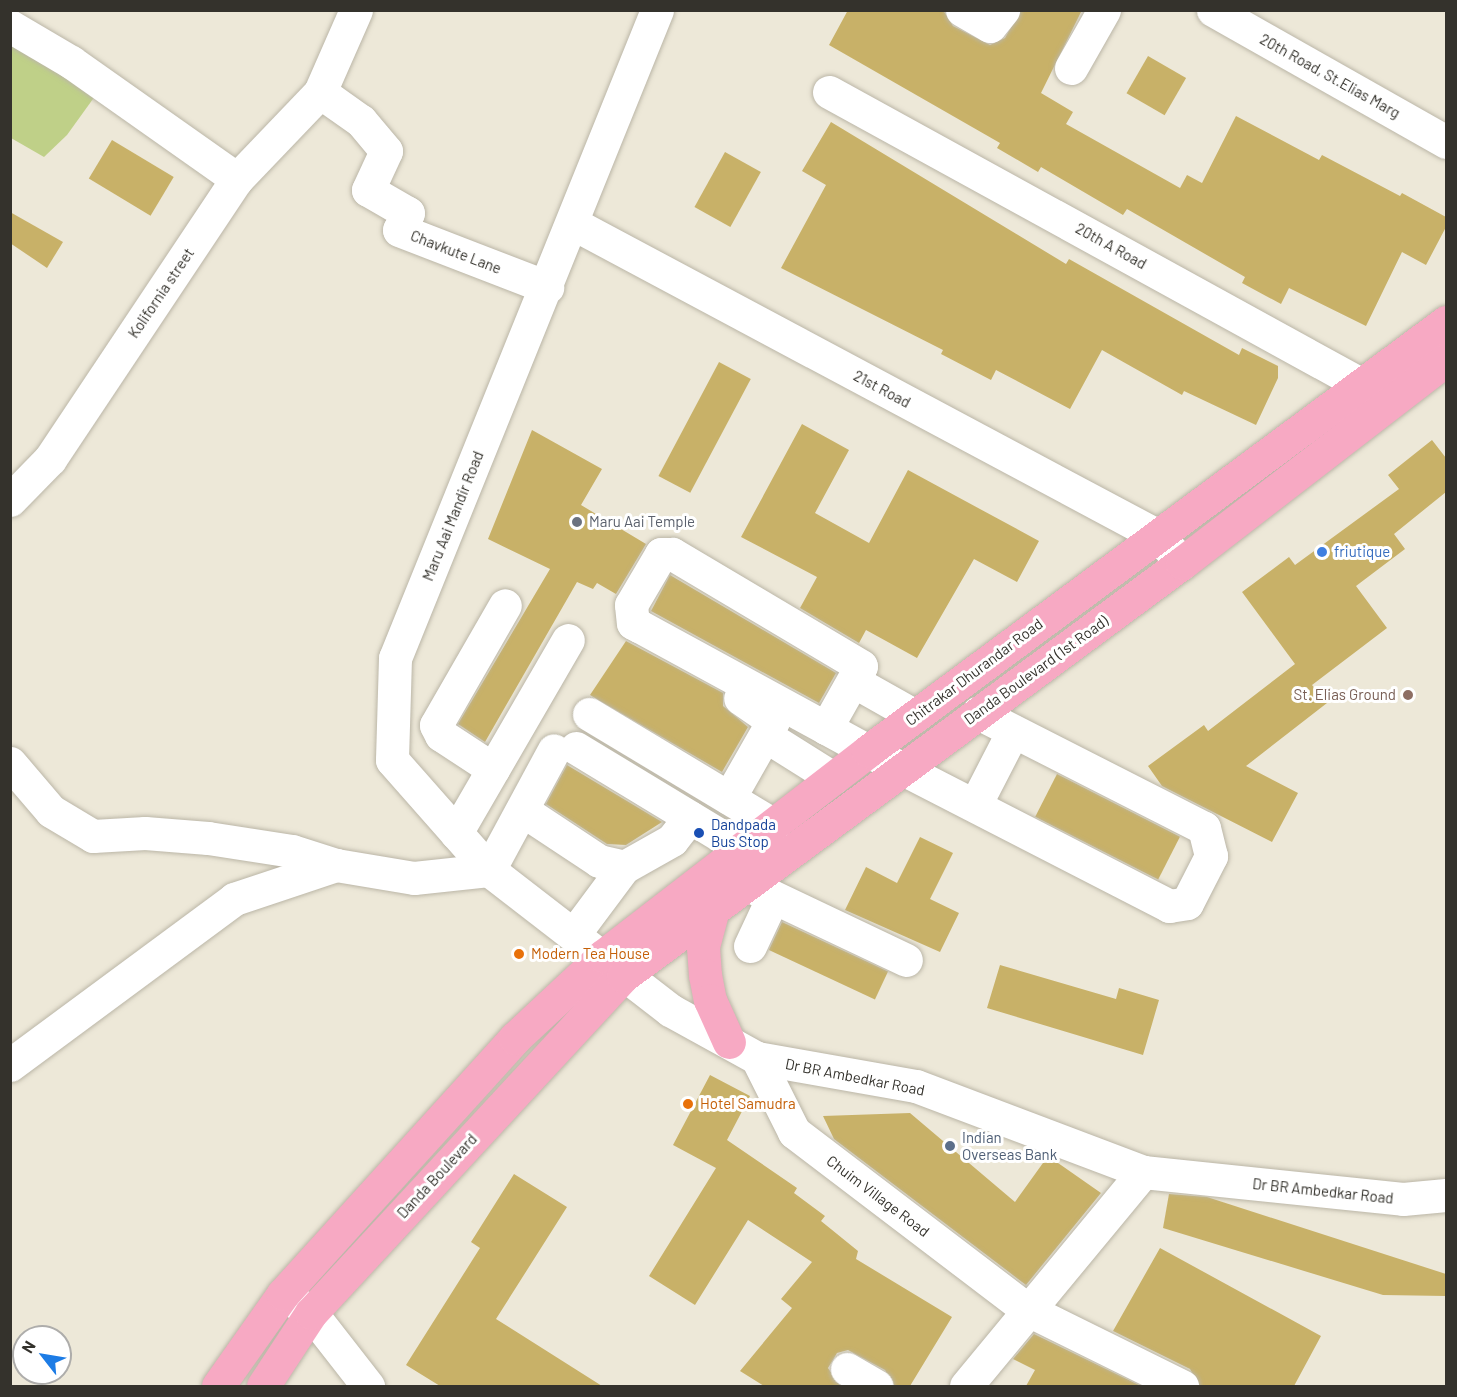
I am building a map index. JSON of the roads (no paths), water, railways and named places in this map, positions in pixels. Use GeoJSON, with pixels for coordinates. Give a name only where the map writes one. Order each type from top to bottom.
{"type":"FeatureCollection","features":[{"type":"Feature","properties":{"kind":"main road","name":"Chitrakar Dhurandar Road"},"geometry":{"type":"LineString","coordinates":[[218,1386],[283,1294],[515,1038],[613,966],[743,849],[868,751],[1158,536],[1376,396],[1446,322]]}},
{"type":"Feature","properties":{"kind":"main road","name":"Danda Boulevard (1st Road)"},"geometry":{"type":"LineString","coordinates":[[613,966],[713,909],[760,890],[903,768],[1182,563],[1376,396],[1446,360]]}},
{"type":"Feature","properties":{"kind":"main road"},"geometry":{"type":"LineString","coordinates":[[713,909],[703,948],[705,975],[710,1000],[729,1042]]}},
{"type":"Feature","properties":{"kind":"main road","name":"Danda Boulevard"},"geometry":{"type":"LineString","coordinates":[[263,1386],[311,1313],[439,1173],[613,966]]}},
{"type":"Feature","properties":{"kind":"main road"},"geometry":{"type":"LineString","coordinates":[[413,1150],[439,1173]]}},
{"type":"Feature","properties":{"kind":"street"},"geometry":{"type":"LineString","coordinates":[[320,92],[356,10]]}},
{"type":"Feature","properties":{"kind":"street","name":"Maru Aai Mandir Road"},"geometry":{"type":"LineString","coordinates":[[613,966],[489,870],[392,760],[395,658],[574,224],[657,10]]}},
{"type":"Feature","properties":{"kind":"street"},"geometry":{"type":"LineString","coordinates":[[962,10],[990,26],[1003,10]]}},
{"type":"Feature","properties":{"kind":"street"},"geometry":{"type":"LineString","coordinates":[[1071,68],[1104,10]]}},
{"type":"Feature","properties":{"kind":"street","name":"20th Road, St.Elias Marg"},"geometry":{"type":"LineString","coordinates":[[1213,10],[1446,142]]}},
{"type":"Feature","properties":{"kind":"street"},"geometry":{"type":"LineString","coordinates":[[10,26],[237,178]]}},
{"type":"Feature","properties":{"kind":"street","name":"Kolifornia street"},"geometry":{"type":"LineString","coordinates":[[10,500],[50,459],[237,178],[320,92]]}},
{"type":"Feature","properties":{"kind":"street","name":"Chavkute Lane"},"geometry":{"type":"LineString","coordinates":[[320,92],[361,122],[386,151],[368,190],[408,213],[399,231],[547,287]]}},
{"type":"Feature","properties":{"kind":"street","name":"20th A Road"},"geometry":{"type":"LineString","coordinates":[[829,92],[1376,396]]}},
{"type":"Feature","properties":{"kind":"street","name":"21st Road"},"geometry":{"type":"LineString","coordinates":[[574,224],[1158,536],[1182,563]]}},
{"type":"Feature","properties":{"kind":"street"},"geometry":{"type":"LineString","coordinates":[[826,728],[862,670],[857,663],[672,554],[664,552],[631,605],[633,623],[868,751],[1169,906],[1186,903],[1210,856],[1209,836],[1203,828],[978,712]]}},
{"type":"Feature","properties":{"kind":"street"},"geometry":{"type":"LineString","coordinates":[[493,769],[441,735],[436,725],[505,604]]}},
{"type":"Feature","properties":{"kind":"street"},"geometry":{"type":"LineString","coordinates":[[631,636],[768,714],[773,721],[729,798]]}},
{"type":"Feature","properties":{"kind":"street"},"geometry":{"type":"LineString","coordinates":[[456,833],[568,640]]}},
{"type":"Feature","properties":{"kind":"street"},"geometry":{"type":"LineString","coordinates":[[855,682],[915,716]]}},
{"type":"Feature","properties":{"kind":"street"},"geometry":{"type":"LineString","coordinates":[[590,714],[774,825]]}},
{"type":"Feature","properties":{"kind":"street"},"geometry":{"type":"LineString","coordinates":[[975,805],[1013,731]]}},
{"type":"Feature","properties":{"kind":"street"},"geometry":{"type":"LineString","coordinates":[[766,736],[833,778]]}},
{"type":"Feature","properties":{"kind":"street"},"geometry":{"type":"LineString","coordinates":[[10,764],[51,811],[93,836],[145,833],[208,838],[292,851],[336,865],[414,878],[489,870],[522,810],[565,749],[690,817],[743,849]]}},
{"type":"Feature","properties":{"kind":"street"},"geometry":{"type":"LineString","coordinates":[[522,810],[599,861],[624,867]]}},
{"type":"Feature","properties":{"kind":"street"},"geometry":{"type":"LineString","coordinates":[[574,934],[624,867],[672,840],[690,817]]}},
{"type":"Feature","properties":{"kind":"street"},"geometry":{"type":"LineString","coordinates":[[10,1065],[234,899],[336,865]]}},
{"type":"Feature","properties":{"kind":"street"},"geometry":{"type":"LineString","coordinates":[[750,946],[760,890],[906,960]]}},
{"type":"Feature","properties":{"kind":"street","name":"Dr BR Ambedkar Road"},"geometry":{"type":"LineString","coordinates":[[613,966],[670,1010],[757,1058],[916,1086],[1143,1172],[1403,1199],[1446,1195]]}},
{"type":"Feature","properties":{"kind":"street","name":"Chuim Village Road"},"geometry":{"type":"LineString","coordinates":[[757,1058],[794,1132],[1028,1310],[1182,1386]]}},
{"type":"Feature","properties":{"kind":"street"},"geometry":{"type":"LineString","coordinates":[[966,1386],[1143,1172]]}},
{"type":"Feature","properties":{"kind":"street"},"geometry":{"type":"LineString","coordinates":[[283,1294],[311,1313],[368,1386]]}},
{"type":"Feature","properties":{"kind":"street"},"geometry":{"type":"LineString","coordinates":[[847,1369],[876,1386]]}},
{"type":"Feature","properties":{"kind":"place","name":"Maru Aai Temple"},"geometry":{"type":"Point","coordinates":[577,522]}},
{"type":"Feature","properties":{"kind":"place","name":"friutique"},"geometry":{"type":"Point","coordinates":[1322,552]}},
{"type":"Feature","properties":{"kind":"place","name":"St. Elias Ground"},"geometry":{"type":"Point","coordinates":[1408,695]}},
{"type":"Feature","properties":{"kind":"place","name":"Dandpada Bus Stop"},"geometry":{"type":"Point","coordinates":[699,833]}},
{"type":"Feature","properties":{"kind":"place","name":"Modern Tea House"},"geometry":{"type":"Point","coordinates":[519,954]}},
{"type":"Feature","properties":{"kind":"place","name":"Hotel Samudra"},"geometry":{"type":"Point","coordinates":[688,1104]}},
{"type":"Feature","properties":{"kind":"place","name":"Indian Overseas Bank"},"geometry":{"type":"Point","coordinates":[950,1146]}}]}
